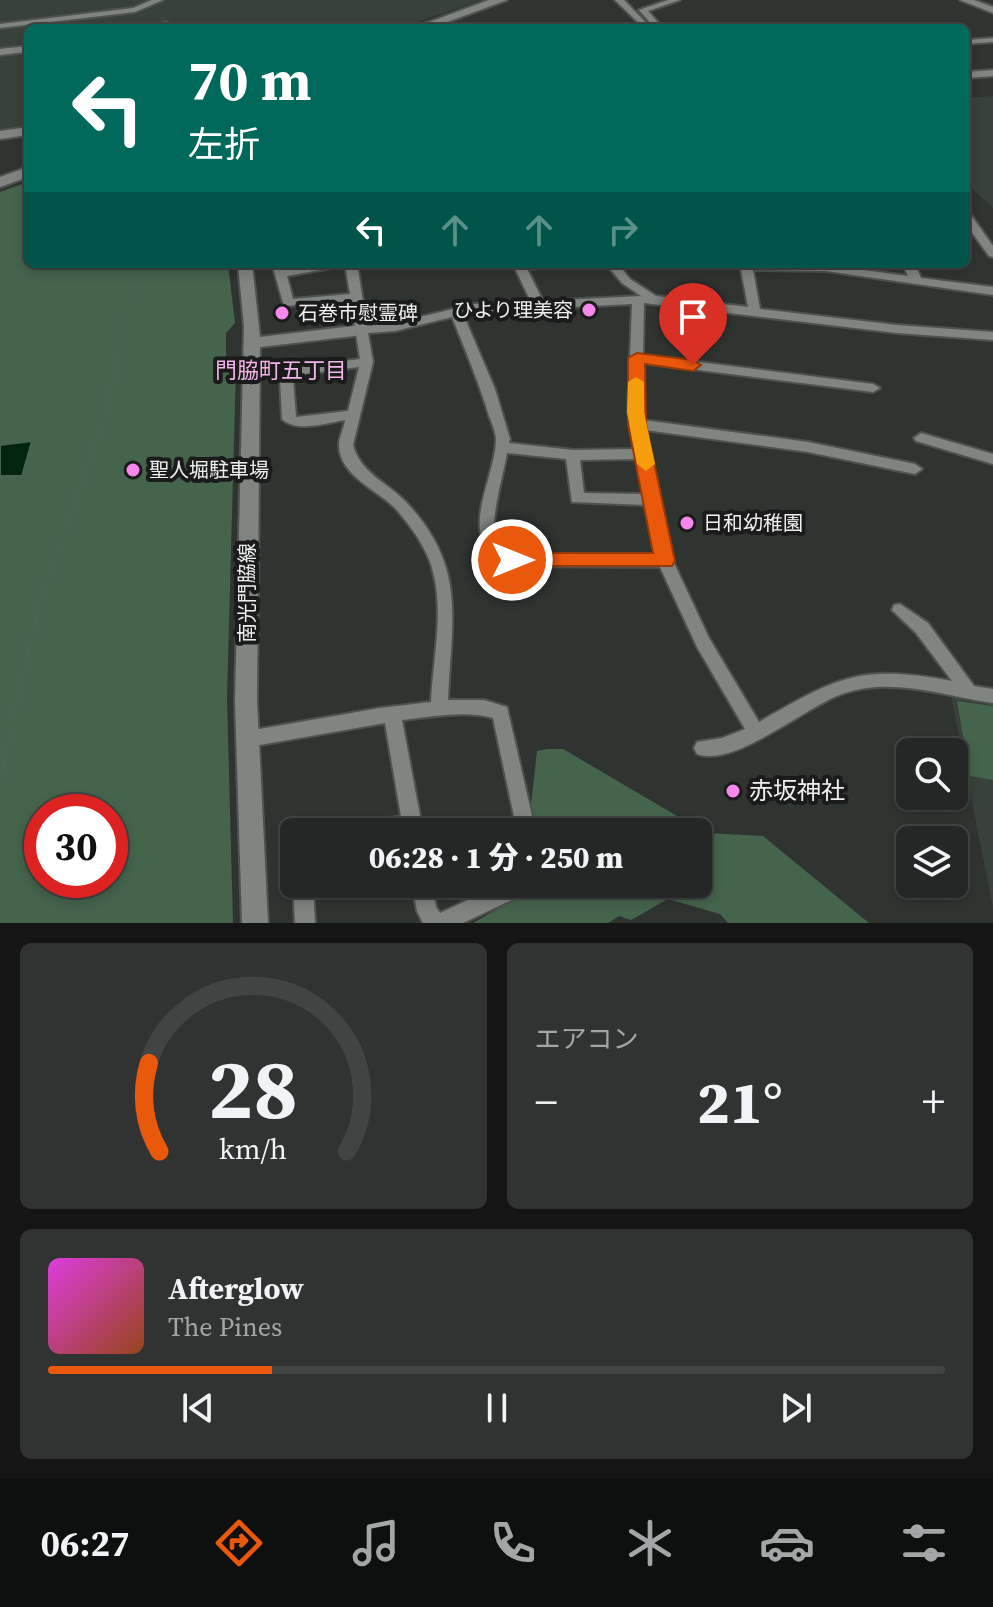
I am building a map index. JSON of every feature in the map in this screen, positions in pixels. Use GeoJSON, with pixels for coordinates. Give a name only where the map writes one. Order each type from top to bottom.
{"type":"FeatureCollection","features":[{"type":"Feature","properties":{"kind":"main road"},"geometry":{"type":"LineString","coordinates":[[431,24],[501,0]]}},
{"type":"Feature","properties":{"kind":"main road"},"geometry":{"type":"LineString","coordinates":[[0,182],[24,173]]}},
{"type":"Feature","properties":{"kind":"street"},"geometry":{"type":"LineString","coordinates":[[0,26],[135,10],[159,0]]}},
{"type":"Feature","properties":{"kind":"street"},"geometry":{"type":"LineString","coordinates":[[619,0],[653,24]]}},
{"type":"Feature","properties":{"kind":"street"},"geometry":{"type":"LineString","coordinates":[[646,24],[643,10],[676,0]]}},
{"type":"Feature","properties":{"kind":"street"},"geometry":{"type":"LineString","coordinates":[[965,0],[980,2],[993,10]]}},
{"type":"Feature","properties":{"kind":"street"},"geometry":{"type":"LineString","coordinates":[[970,42],[993,40]]}},
{"type":"Feature","properties":{"kind":"street"},"geometry":{"type":"LineString","coordinates":[[0,52],[24,49]]}},
{"type":"Feature","properties":{"kind":"street"},"geometry":{"type":"LineString","coordinates":[[970,75],[993,73]]}},
{"type":"Feature","properties":{"kind":"street"},"geometry":{"type":"LineString","coordinates":[[0,135],[24,132]]}},
{"type":"Feature","properties":{"kind":"street"},"geometry":{"type":"LineString","coordinates":[[970,222],[993,254]]}},
{"type":"Feature","properties":{"kind":"street","name":"南光門脇線"},"geometry":{"type":"LineString","coordinates":[[245,268],[252,343],[247,532],[248,739],[255,923]]}},
{"type":"Feature","properties":{"kind":"street"},"geometry":{"type":"LineString","coordinates":[[352,268],[367,362],[346,445],[348,458],[357,472],[404,509],[440,568],[444,588],[439,708]]}},
{"type":"Feature","properties":{"kind":"street"},"geometry":{"type":"LineString","coordinates":[[520,268],[539,305]]}},
{"type":"Feature","properties":{"kind":"street"},"geometry":{"type":"LineString","coordinates":[[615,268],[646,300]]}},
{"type":"Feature","properties":{"kind":"street"},"geometry":{"type":"LineString","coordinates":[[747,268],[755,312]]}},
{"type":"Feature","properties":{"kind":"street"},"geometry":{"type":"LineString","coordinates":[[838,268],[993,291]]}},
{"type":"Feature","properties":{"kind":"street"},"geometry":{"type":"LineString","coordinates":[[911,268],[916,280]]}},
{"type":"Feature","properties":{"kind":"street"},"geometry":{"type":"LineString","coordinates":[[280,269],[288,303],[356,297]]}},
{"type":"Feature","properties":{"kind":"street"},"geometry":{"type":"LineString","coordinates":[[252,343],[395,327],[474,308],[646,300],[993,336]]}},
{"type":"Feature","properties":{"kind":"street"},"geometry":{"type":"LineString","coordinates":[[646,300],[637,358],[637,424],[665,561],[703,642],[755,731]]}},
{"type":"Feature","properties":{"kind":"street"},"geometry":{"type":"LineString","coordinates":[[456,312],[496,411],[503,439],[486,536],[503,556],[512,560],[665,561]]}},
{"type":"Feature","properties":{"kind":"street"},"geometry":{"type":"LineString","coordinates":[[637,358],[873,388]]}},
{"type":"Feature","properties":{"kind":"street"},"geometry":{"type":"LineString","coordinates":[[353,415],[296,422],[289,419],[286,378],[293,371],[367,362]]}},
{"type":"Feature","properties":{"kind":"street"},"geometry":{"type":"LineString","coordinates":[[637,424],[808,447],[915,469]]}},
{"type":"Feature","properties":{"kind":"street"},"geometry":{"type":"LineString","coordinates":[[921,438],[993,459]]}},
{"type":"Feature","properties":{"kind":"street"},"geometry":{"type":"LineString","coordinates":[[501,447],[573,455],[643,454]]}},
{"type":"Feature","properties":{"kind":"street"},"geometry":{"type":"LineString","coordinates":[[573,455],[577,498],[651,500]]}},
{"type":"Feature","properties":{"kind":"street"},"geometry":{"type":"LineString","coordinates":[[900,610],[922,628],[970,693]]}},
{"type":"Feature","properties":{"kind":"street"},"geometry":{"type":"LineString","coordinates":[[703,748],[728,746],[852,683],[887,680],[993,696]]}},
{"type":"Feature","properties":{"kind":"street"},"geometry":{"type":"LineString","coordinates":[[248,739],[439,708],[493,706],[501,712],[523,818]]}},
{"type":"Feature","properties":{"kind":"street"},"geometry":{"type":"LineString","coordinates":[[392,715],[410,818]]}},
{"type":"Feature","properties":{"kind":"street"},"geometry":{"type":"LineString","coordinates":[[304,898],[305,923]]}},
{"type":"Feature","properties":{"kind":"street"},"geometry":{"type":"LineString","coordinates":[[425,898],[427,911],[435,923]]}},
{"type":"Feature","properties":{"kind":"street"},"geometry":{"type":"LineString","coordinates":[[441,923],[494,898]]}},
{"type":"Feature","properties":{"kind":"shaded area"},"geometry":{"type":"Polygon","coordinates":[[[0,0],[482,0],[412,24],[24,24],[24,126],[0,129],[0,0]]]}},
{"type":"Feature","properties":{"kind":"shaded area"},"geometry":{"type":"Polygon","coordinates":[[[993,96],[993,208],[970,187],[970,98],[993,96]]]}},
{"type":"Feature","properties":{"kind":"shaded area"},"geometry":{"type":"Polygon","coordinates":[[[24,183],[24,268],[228,268],[235,323],[226,333],[226,357],[236,367],[227,698],[233,923],[0,923],[0,192],[24,183]]]}},
{"type":"Feature","properties":{"kind":"shaded area"},"geometry":{"type":"Polygon","coordinates":[[[32,441],[22,476],[0,476],[0,445],[32,441]]]}},
{"type":"Feature","properties":{"kind":"shaded area"},"geometry":{"type":"Polygon","coordinates":[[[951,696],[993,702],[993,908],[968,782],[968,738],[959,738],[951,696]]]}},
{"type":"Feature","properties":{"kind":"shaded area"},"geometry":{"type":"Polygon","coordinates":[[[957,701],[993,706],[993,780],[970,776],[968,738],[963,738],[957,701]]]}},
{"type":"Feature","properties":{"kind":"shaded area"},"geometry":{"type":"Polygon","coordinates":[[[563,749],[680,818],[530,818],[537,751],[563,749]]]}},
{"type":"Feature","properties":{"kind":"shaded area"},"geometry":{"type":"Polygon","coordinates":[[[712,833],[763,836],[869,923],[728,923],[720,914],[668,899],[631,920],[619,916],[608,923],[473,923],[517,898],[712,898],[712,833]]]}},
{"type":"Feature","properties":{"kind":"waterway"},"geometry":{"type":"LineString","coordinates":[[118,353],[133,282]]}},
{"type":"Feature","properties":{"kind":"waterway"},"geometry":{"type":"LineString","coordinates":[[65,531],[107,409],[119,351]]}},
{"type":"Feature","properties":{"kind":"waterway"},"geometry":{"type":"LineString","coordinates":[[39,604],[61,542]]}},
{"type":"Feature","properties":{"kind":"waterway"},"geometry":{"type":"LineString","coordinates":[[13,717],[40,602]]}},
{"type":"Feature","properties":{"kind":"waterway"},"geometry":{"type":"LineString","coordinates":[[0,781],[10,733]]}},
{"type":"Feature","properties":{"kind":"slow traffic"},"geometry":{"type":"LineString","coordinates":[[636,382],[635,412],[646,464]]}},
{"type":"Feature","properties":{"kind":"place","name":"ひより理美容"},"geometry":{"type":"Point","coordinates":[589,310]}},
{"type":"Feature","properties":{"kind":"place","name":"石巻市慰霊碑"},"geometry":{"type":"Point","coordinates":[282,313]}},
{"type":"Feature","properties":{"kind":"place","name":"聖人堀駐車場"},"geometry":{"type":"Point","coordinates":[133,470]}},
{"type":"Feature","properties":{"kind":"place","name":"日和幼稚園"},"geometry":{"type":"Point","coordinates":[687,523]}},
{"type":"Feature","properties":{"kind":"place","name":"赤坂神社"},"geometry":{"type":"Point","coordinates":[733,791]}},
{"type":"Feature","properties":{"kind":"district","name":"門脇町五丁目"},"geometry":{"type":"Point","coordinates":[281,370]}},
{"type":"Feature","properties":{"kind":"route"},"geometry":{"type":"LineString","coordinates":[[512,560],[665,561],[635,412],[637,358],[693,365]]}}]}
